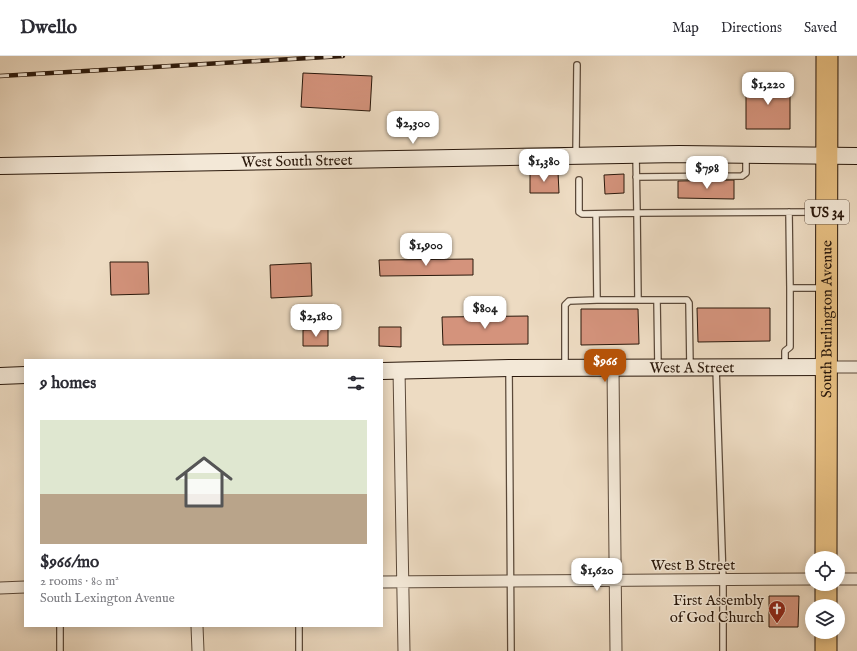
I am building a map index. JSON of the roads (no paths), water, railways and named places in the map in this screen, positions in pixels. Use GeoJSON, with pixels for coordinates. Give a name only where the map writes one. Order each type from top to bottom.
{"type":"FeatureCollection","features":[{"type":"Feature","properties":{"kind":"highway","name":"South Burlington Avenue"},"geometry":{"type":"LineString","coordinates":[[826,551],[827,56]]}},
{"type":"Feature","properties":{"kind":"highway"},"geometry":{"type":"LineString","coordinates":[[826,639],[826,651]]}},
{"type":"Feature","properties":{"kind":"street","name":"West South Street"},"geometry":{"type":"LineString","coordinates":[[0,166],[636,155],[857,156]]}},
{"type":"Feature","properties":{"kind":"street","name":"West A Street"},"geometry":{"type":"LineString","coordinates":[[383,371],[509,368],[613,369],[857,367]]}},
{"type":"Feature","properties":{"kind":"street"},"geometry":{"type":"LineString","coordinates":[[613,369],[616,651]]}},
{"type":"Feature","properties":{"kind":"street"},"geometry":{"type":"LineString","coordinates":[[399,370],[404,651]]}},
{"type":"Feature","properties":{"kind":"street"},"geometry":{"type":"LineString","coordinates":[[0,376],[24,375]]}},
{"type":"Feature","properties":{"kind":"street"},"geometry":{"type":"LineString","coordinates":[[845,579],[857,579]]}},
{"type":"Feature","properties":{"kind":"street","name":"West B Street"},"geometry":{"type":"LineString","coordinates":[[383,582],[510,580],[805,580]]}},
{"type":"Feature","properties":{"kind":"street"},"geometry":{"type":"LineString","coordinates":[[0,588],[24,587]]}},
{"type":"Feature","properties":{"kind":"street"},"geometry":{"type":"LineString","coordinates":[[197,627],[198,651]]}},
{"type":"Feature","properties":{"kind":"lane"},"geometry":{"type":"LineString","coordinates":[[576,156],[577,65]]}},
{"type":"Feature","properties":{"kind":"lane"},"geometry":{"type":"LineString","coordinates":[[636,155],[638,300]]}},
{"type":"Feature","properties":{"kind":"lane"},"geometry":{"type":"LineString","coordinates":[[636,177],[742,176],[746,173],[746,155]]}},
{"type":"Feature","properties":{"kind":"lane"},"geometry":{"type":"LineString","coordinates":[[579,180],[579,212],[582,214],[827,212]]}},
{"type":"Feature","properties":{"kind":"lane"},"geometry":{"type":"LineString","coordinates":[[785,368],[785,350],[790,347],[790,212]]}},
{"type":"Feature","properties":{"kind":"lane"},"geometry":{"type":"LineString","coordinates":[[596,214],[597,300]]}},
{"type":"Feature","properties":{"kind":"lane"},"geometry":{"type":"LineString","coordinates":[[790,288],[827,288]]}},
{"type":"Feature","properties":{"kind":"lane"},"geometry":{"type":"LineString","coordinates":[[565,368],[565,305],[569,301],[597,300],[687,300],[689,303],[690,368]]}},
{"type":"Feature","properties":{"kind":"lane"},"geometry":{"type":"LineString","coordinates":[[657,300],[658,368]]}},
{"type":"Feature","properties":{"kind":"lane"},"geometry":{"type":"LineString","coordinates":[[509,368],[511,651]]}},
{"type":"Feature","properties":{"kind":"lane"},"geometry":{"type":"LineString","coordinates":[[716,368],[723,581],[723,651]]}},
{"type":"Feature","properties":{"kind":"lane"},"geometry":{"type":"LineString","coordinates":[[60,627],[60,651]]}},
{"type":"Feature","properties":{"kind":"lane"},"geometry":{"type":"LineString","coordinates":[[298,627],[299,651]]}},
{"type":"Feature","properties":{"kind":"railway"},"geometry":{"type":"LineString","coordinates":[[0,76],[343,56]]}},
{"type":"Feature","properties":{"kind":"place","name":"First Assembly of God Church"},"geometry":{"type":"Point","coordinates":[777,624]}}]}
